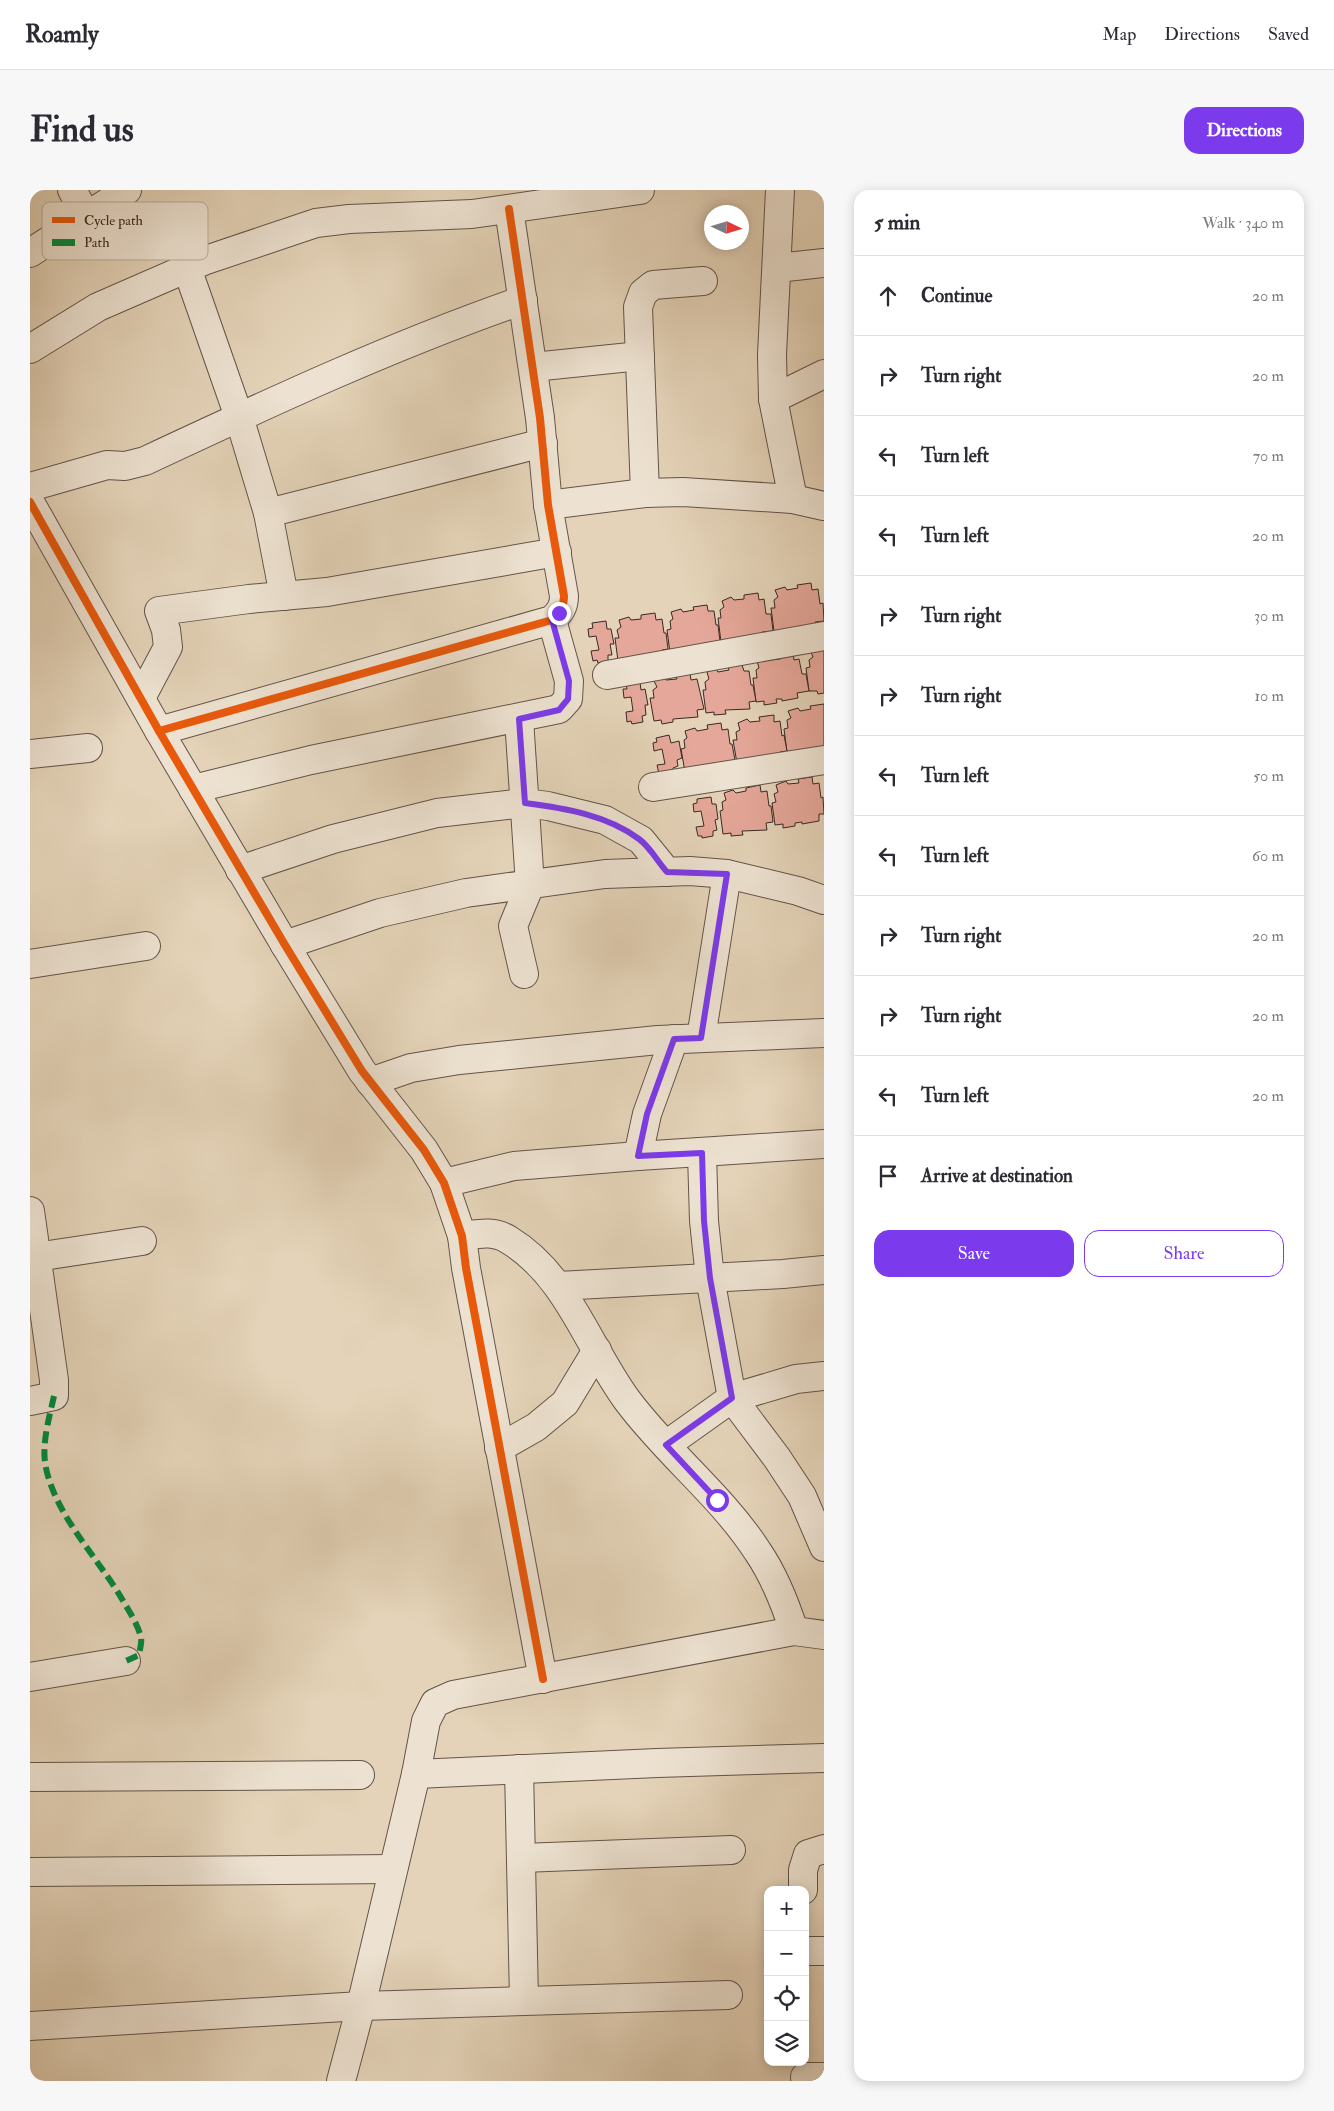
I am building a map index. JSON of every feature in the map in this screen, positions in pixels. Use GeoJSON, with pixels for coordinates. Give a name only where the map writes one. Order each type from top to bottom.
{"type":"FeatureCollection","features":[{"type":"Feature","properties":{"kind":"street"},"geometry":{"type":"LineString","coordinates":[[72,190],[79,202]]}},
{"type":"Feature","properties":{"kind":"street"},"geometry":{"type":"LineString","coordinates":[[108,202],[128,190]]}},
{"type":"Feature","properties":{"kind":"street"},"geometry":{"type":"LineString","coordinates":[[30,349],[98,307],[187,268],[316,223],[349,219],[472,214],[640,190]]}},
{"type":"Feature","properties":{"kind":"street"},"geometry":{"type":"LineString","coordinates":[[780,190],[772,356],[773,399],[793,499]]}},
{"type":"Feature","properties":{"kind":"street"},"geometry":{"type":"LineString","coordinates":[[159,731],[552,620],[564,604],[548,505],[543,443],[533,367],[509,209]]}},
{"type":"Feature","properties":{"kind":"street"},"geometry":{"type":"LineString","coordinates":[[30,253],[42,245]]}},
{"type":"Feature","properties":{"kind":"street"},"geometry":{"type":"LineString","coordinates":[[777,268],[824,263]]}},
{"type":"Feature","properties":{"kind":"street"},"geometry":{"type":"LineString","coordinates":[[187,268],[239,417],[268,513],[284,596]]}},
{"type":"Feature","properties":{"kind":"street"},"geometry":{"type":"LineString","coordinates":[[645,492],[638,307],[643,292],[653,285],[703,280]]}},
{"type":"Feature","properties":{"kind":"street"},"geometry":{"type":"LineString","coordinates":[[30,487],[107,465],[125,466],[145,461],[239,417],[414,340],[523,300]]}},
{"type":"Feature","properties":{"kind":"street"},"geometry":{"type":"LineString","coordinates":[[533,367],[640,356]]}},
{"type":"Feature","properties":{"kind":"street"},"geometry":{"type":"LineString","coordinates":[[773,399],[824,374]]}},
{"type":"Feature","properties":{"kind":"street"},"geometry":{"type":"LineString","coordinates":[[268,513],[543,443]]}},
{"type":"Feature","properties":{"kind":"street"},"geometry":{"type":"LineString","coordinates":[[548,505],[645,492],[683,492],[793,499],[824,506]]}},
{"type":"Feature","properties":{"kind":"street"},"geometry":{"type":"LineString","coordinates":[[30,502],[159,731],[285,945],[370,1082],[424,1150],[444,1183],[462,1236],[466,1268],[543,1679]]}},
{"type":"Feature","properties":{"kind":"street"},"geometry":{"type":"LineString","coordinates":[[141,698],[168,647],[166,630],[159,611],[381,584],[556,552]]}},
{"type":"Feature","properties":{"kind":"street"},"geometry":{"type":"LineString","coordinates":[[193,789],[311,760],[559,710],[568,699],[569,681],[552,620]]}},
{"type":"Feature","properties":{"kind":"street"},"geometry":{"type":"LineString","coordinates":[[607,675],[824,636]]}},
{"type":"Feature","properties":{"kind":"street"},"geometry":{"type":"LineString","coordinates":[[519,719],[530,885],[513,926],[524,974]]}},
{"type":"Feature","properties":{"kind":"street"},"geometry":{"type":"LineString","coordinates":[[30,754],[88,748]]}},
{"type":"Feature","properties":{"kind":"street"},"geometry":{"type":"LineString","coordinates":[[653,787],[824,760]]}},
{"type":"Feature","properties":{"kind":"street"},"geometry":{"type":"LineString","coordinates":[[240,870],[333,839],[436,813],[525,803],[548,806],[605,820],[641,840],[667,872]]}},
{"type":"Feature","properties":{"kind":"street"},"geometry":{"type":"LineString","coordinates":[[285,945],[380,913],[466,893],[605,874],[667,872],[727,874],[798,891],[824,900]]}},
{"type":"Feature","properties":{"kind":"street"},"geometry":{"type":"LineString","coordinates":[[701,1038],[727,874]]}},
{"type":"Feature","properties":{"kind":"street"},"geometry":{"type":"LineString","coordinates":[[30,964],[146,946]]}},
{"type":"Feature","properties":{"kind":"street"},"geometry":{"type":"LineString","coordinates":[[370,1082],[411,1068],[459,1060],[674,1039],[824,1033]]}},
{"type":"Feature","properties":{"kind":"street"},"geometry":{"type":"LineString","coordinates":[[638,1156],[647,1114],[674,1039]]}},
{"type":"Feature","properties":{"kind":"street"},"geometry":{"type":"LineString","coordinates":[[444,1183],[514,1166],[824,1144]]}},
{"type":"Feature","properties":{"kind":"street"},"geometry":{"type":"LineString","coordinates":[[702,1153],[704,1221],[710,1278],[732,1398],[777,1458],[802,1496],[824,1547]]}},
{"type":"Feature","properties":{"kind":"street"},"geometry":{"type":"LineString","coordinates":[[30,1211],[34,1257],[54,1380],[54,1396],[30,1401]]}},
{"type":"Feature","properties":{"kind":"street"},"geometry":{"type":"LineString","coordinates":[[462,1236],[488,1232],[508,1239],[526,1253],[558,1286],[627,1400],[717,1500],[758,1551],[780,1590],[794,1631]]}},
{"type":"Feature","properties":{"kind":"street"},"geometry":{"type":"LineString","coordinates":[[34,1257],[142,1242]]}},
{"type":"Feature","properties":{"kind":"street"},"geometry":{"type":"LineString","coordinates":[[558,1286],[824,1270]]}},
{"type":"Feature","properties":{"kind":"street"},"geometry":{"type":"LineString","coordinates":[[499,1448],[536,1427],[565,1403],[597,1350]]}},
{"type":"Feature","properties":{"kind":"street"},"geometry":{"type":"LineString","coordinates":[[666,1445],[732,1398],[796,1379],[824,1376]]}},
{"type":"Feature","properties":{"kind":"street"},"geometry":{"type":"LineString","coordinates":[[341,2081],[361,2006],[416,1774],[426,1721],[436,1703],[454,1696],[794,1631],[824,1635]]}},
{"type":"Feature","properties":{"kind":"street"},"geometry":{"type":"LineString","coordinates":[[30,1677],[126,1661]]}},
{"type":"Feature","properties":{"kind":"street"},"geometry":{"type":"LineString","coordinates":[[416,1774],[657,1762],[824,1758]]}},
{"type":"Feature","properties":{"kind":"street"},"geometry":{"type":"LineString","coordinates":[[519,1769],[524,2000]]}},
{"type":"Feature","properties":{"kind":"street"},"geometry":{"type":"LineString","coordinates":[[30,1778],[360,1775]]}},
{"type":"Feature","properties":{"kind":"street"},"geometry":{"type":"LineString","coordinates":[[803,1886],[803,1870],[808,1854],[824,1849]]}},
{"type":"Feature","properties":{"kind":"street"},"geometry":{"type":"LineString","coordinates":[[522,1858],[731,1850]]}},
{"type":"Feature","properties":{"kind":"street"},"geometry":{"type":"LineString","coordinates":[[30,1872],[393,1868]]}},
{"type":"Feature","properties":{"kind":"street"},"geometry":{"type":"LineString","coordinates":[[809,1951],[824,1951]]}},
{"type":"Feature","properties":{"kind":"street"},"geometry":{"type":"LineString","coordinates":[[30,2026],[361,2006],[728,1995]]}},
{"type":"Feature","properties":{"kind":"building"},"geometry":{"type":"Polygon","coordinates":[[[811,583],[812,590],[818,589],[820,604],[823,603],[824,621],[815,622],[816,628],[774,631],[771,608],[775,608],[774,600],[778,597],[775,590],[785,587],[787,590],[798,588],[797,585],[811,583]]]}},
{"type":"Feature","properties":{"kind":"building"},"geometry":{"type":"Polygon","coordinates":[[[758,593],[759,600],[764,599],[766,614],[771,614],[773,631],[762,632],[762,638],[721,642],[718,618],[721,618],[720,610],[724,607],[722,601],[731,597],[734,600],[744,599],[744,595],[758,593]]]}},
{"type":"Feature","properties":{"kind":"building"},"geometry":{"type":"Polygon","coordinates":[[[707,605],[708,611],[714,611],[716,625],[718,625],[720,641],[714,642],[715,649],[670,653],[667,630],[671,629],[670,621],[673,619],[671,612],[681,609],[683,612],[694,610],[693,607],[707,605]]]}},
{"type":"Feature","properties":{"kind":"building"},"geometry":{"type":"Polygon","coordinates":[[[655,613],[656,620],[662,619],[664,633],[666,633],[668,649],[662,650],[662,657],[618,661],[615,638],[619,638],[617,630],[621,627],[619,620],[629,617],[631,620],[641,619],[641,615],[655,613]]]}},
{"type":"Feature","properties":{"kind":"building"},"geometry":{"type":"Polygon","coordinates":[[[606,621],[607,629],[611,629],[614,644],[610,644],[612,655],[608,655],[608,661],[598,663],[597,660],[593,661],[591,651],[599,650],[596,636],[589,637],[588,629],[593,628],[592,623],[606,621]]]}},
{"type":"Feature","properties":{"kind":"building"},"geometry":{"type":"Polygon","coordinates":[[[810,650],[824,650],[824,693],[818,694],[817,691],[809,691],[806,668],[810,667],[809,660],[813,657],[810,650]]]}},
{"type":"Feature","properties":{"kind":"building"},"geometry":{"type":"Polygon","coordinates":[[[793,653],[794,660],[799,659],[802,674],[806,674],[809,691],[797,693],[798,698],[782,701],[782,699],[776,699],[777,703],[764,705],[764,701],[756,702],[753,678],[757,678],[756,670],[759,668],[757,661],[767,657],[769,660],[780,659],[779,655],[793,653]]]}},
{"type":"Feature","properties":{"kind":"building"},"geometry":{"type":"Polygon","coordinates":[[[742,665],[744,671],[749,671],[756,701],[749,702],[750,709],[725,710],[726,714],[714,715],[714,712],[706,713],[703,690],[706,690],[705,682],[709,679],[707,672],[716,669],[718,672],[729,670],[728,667],[742,665]]]}},
{"type":"Feature","properties":{"kind":"building"},"geometry":{"type":"Polygon","coordinates":[[[690,673],[691,680],[697,679],[704,709],[697,710],[698,717],[673,719],[673,722],[662,724],[661,720],[654,721],[650,698],[654,698],[653,690],[657,687],[654,681],[664,677],[666,680],[677,679],[676,675],[690,673]]]}},
{"type":"Feature","properties":{"kind":"building"},"geometry":{"type":"Polygon","coordinates":[[[640,682],[641,690],[645,689],[648,705],[645,705],[646,715],[642,716],[643,722],[632,724],[631,721],[627,722],[626,712],[633,711],[631,697],[624,698],[623,689],[627,689],[626,684],[640,682]]]}},
{"type":"Feature","properties":{"kind":"building"},"geometry":{"type":"Polygon","coordinates":[[[824,704],[824,749],[787,752],[784,729],[788,728],[787,720],[791,718],[788,711],[798,708],[800,711],[811,709],[810,706],[824,704]]]}},
{"type":"Feature","properties":{"kind":"building"},"geometry":{"type":"Polygon","coordinates":[[[774,715],[774,722],[780,721],[787,751],[780,752],[781,759],[737,763],[733,740],[737,740],[736,732],[740,730],[738,723],[747,719],[750,722],[760,721],[759,717],[774,715]]]}},
{"type":"Feature","properties":{"kind":"building"},"geometry":{"type":"Polygon","coordinates":[[[721,723],[722,730],[728,729],[735,760],[728,761],[729,767],[685,772],[681,749],[685,748],[684,740],[687,738],[685,731],[695,728],[697,731],[708,729],[707,725],[721,723]]]}},
{"type":"Feature","properties":{"kind":"building"},"geometry":{"type":"Polygon","coordinates":[[[669,735],[671,743],[679,741],[682,758],[677,760],[678,766],[673,768],[674,774],[659,774],[657,765],[665,764],[662,749],[654,751],[653,743],[657,742],[656,738],[669,735]]]}},
{"type":"Feature","properties":{"kind":"building"},"geometry":{"type":"Polygon","coordinates":[[[812,777],[813,784],[819,783],[821,798],[823,797],[824,814],[819,814],[819,821],[802,824],[802,822],[795,823],[795,826],[783,828],[783,824],[775,825],[772,803],[776,802],[774,794],[778,792],[776,785],[786,781],[788,784],[799,783],[798,779],[812,777]]]}},
{"type":"Feature","properties":{"kind":"building"},"geometry":{"type":"Polygon","coordinates":[[[760,785],[761,792],[767,791],[769,806],[771,806],[773,822],[766,823],[767,830],[742,831],[743,835],[731,836],[731,833],[723,834],[720,811],[723,810],[722,802],[726,800],[724,793],[733,790],[736,793],[746,791],[746,788],[760,785]]]}},
{"type":"Feature","properties":{"kind":"building"},"geometry":{"type":"Polygon","coordinates":[[[711,797],[712,804],[716,804],[718,819],[715,820],[717,830],[713,831],[713,836],[702,838],[702,836],[698,836],[696,827],[704,826],[701,811],[694,812],[693,804],[697,803],[697,799],[711,797]]]}},
{"type":"Feature","properties":{"kind":"marked path"},"geometry":{"type":"LineString","coordinates":[[54,1396],[45,1441],[46,1468],[51,1486],[68,1520],[112,1584],[137,1627],[141,1639],[139,1655],[126,1661]]}},
{"type":"Feature","properties":{"kind":"cycle path"},"geometry":{"type":"LineString","coordinates":[[159,731],[552,620],[559,612],[564,596],[548,505],[540,418],[509,209]]}},
{"type":"Feature","properties":{"kind":"cycle path"},"geometry":{"type":"LineString","coordinates":[[30,502],[159,731],[285,945],[362,1071],[424,1150],[444,1183],[462,1236],[466,1268],[543,1679]]}},
{"type":"Feature","properties":{"kind":"route"},"geometry":{"type":"LineString","coordinates":[[559,613],[552,620],[569,681],[568,699],[559,710],[519,719],[525,803],[548,806],[605,820],[641,840],[667,872],[690,871],[727,874],[701,1038],[674,1039],[647,1114],[638,1156],[702,1153],[704,1221],[710,1278],[732,1398],[666,1445],[717,1500]]}}]}
